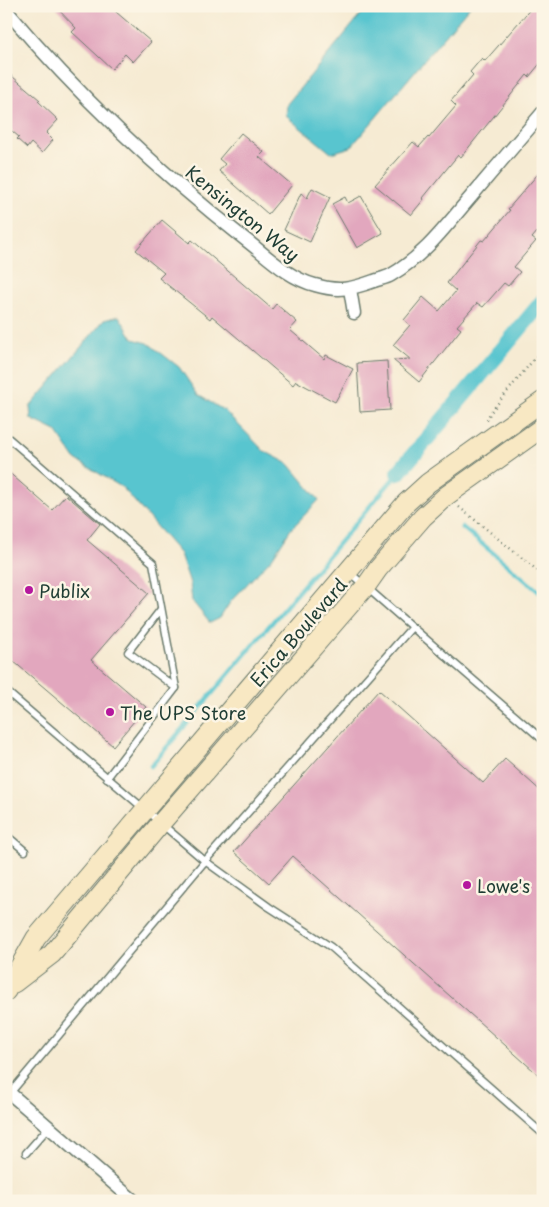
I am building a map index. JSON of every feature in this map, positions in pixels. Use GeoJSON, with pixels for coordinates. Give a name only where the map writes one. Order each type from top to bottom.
{"type":"FeatureCollection","features":[{"type":"Feature","properties":{"kind":"street","name":"Kensington Way"},"geometry":{"type":"LineString","coordinates":[[6,10],[70,81],[120,131],[226,225],[297,278],[314,285],[332,289],[350,289],[390,276],[425,251],[543,112]]}},
{"type":"Feature","properties":{"kind":"street"},"geometry":{"type":"LineString","coordinates":[[350,289],[354,313]]}},
{"type":"Feature","properties":{"kind":"street","name":"Erica Boulevard"},"geometry":{"type":"LineString","coordinates":[[8,989],[36,938],[406,503],[428,483],[543,401]]}},
{"type":"Feature","properties":{"kind":"street","name":"Erica Boulevard"},"geometry":{"type":"LineString","coordinates":[[8,989],[52,954],[161,823],[366,586],[378,569],[423,517],[446,496],[543,427]]}},
{"type":"Feature","properties":{"kind":"street"},"geometry":{"type":"LineString","coordinates":[[9,1091],[134,1201]]}},
{"type":"Feature","properties":{"kind":"lane"},"geometry":{"type":"LineString","coordinates":[[6,436],[153,563],[176,688],[107,778]]}},
{"type":"Feature","properties":{"kind":"lane"},"geometry":{"type":"LineString","coordinates":[[349,572],[543,740]]}},
{"type":"Feature","properties":{"kind":"lane"},"geometry":{"type":"LineString","coordinates":[[161,609],[128,652],[176,688]]}},
{"type":"Feature","properties":{"kind":"lane"},"geometry":{"type":"LineString","coordinates":[[9,1091],[205,861],[412,627]]}},
{"type":"Feature","properties":{"kind":"lane"},"geometry":{"type":"LineString","coordinates":[[6,691],[205,861],[268,907],[331,947],[543,1134]]}},
{"type":"Feature","properties":{"kind":"lane"},"geometry":{"type":"LineString","coordinates":[[6,835],[24,851]]}},
{"type":"Feature","properties":{"kind":"lane"},"geometry":{"type":"LineString","coordinates":[[26,1153],[50,1127]]}},
{"type":"Feature","properties":{"kind":"path"},"geometry":{"type":"LineString","coordinates":[[474,449],[490,413],[543,348]]}},
{"type":"Feature","properties":{"kind":"path"},"geometry":{"type":"LineString","coordinates":[[446,496],[543,575]]}},
{"type":"Feature","properties":{"kind":"water"},"geometry":{"type":"Polygon","coordinates":[[[368,6],[470,6],[351,147],[331,153],[286,116],[287,104],[368,6]]]}},
{"type":"Feature","properties":{"kind":"water"},"geometry":{"type":"Polygon","coordinates":[[[119,316],[133,339],[148,343],[179,367],[198,395],[225,411],[264,451],[289,464],[319,500],[291,529],[272,558],[231,601],[220,618],[210,623],[192,601],[190,583],[180,554],[123,488],[75,459],[56,431],[31,419],[30,407],[104,320],[119,316]]]}},
{"type":"Feature","properties":{"kind":"building"},"geometry":{"type":"Polygon","coordinates":[[[55,6],[109,6],[151,42],[133,62],[125,54],[112,69],[72,32],[76,28],[55,6]]]}},
{"type":"Feature","properties":{"kind":"building"},"geometry":{"type":"Polygon","coordinates":[[[533,6],[543,6],[543,60],[529,77],[527,75],[461,157],[458,155],[411,215],[375,185],[413,142],[419,147],[429,138],[456,106],[451,101],[473,75],[470,72],[482,58],[485,61],[533,6]]]}},
{"type":"Feature","properties":{"kind":"building"},"geometry":{"type":"Polygon","coordinates":[[[6,71],[40,100],[38,101],[58,120],[46,133],[53,140],[42,153],[31,143],[27,148],[17,139],[19,137],[6,126],[6,71]]]}},
{"type":"Feature","properties":{"kind":"building"},"geometry":{"type":"Polygon","coordinates":[[[241,133],[264,152],[259,157],[292,185],[268,214],[219,171],[225,164],[219,159],[241,133]]]}},
{"type":"Feature","properties":{"kind":"building"},"geometry":{"type":"Polygon","coordinates":[[[543,168],[543,225],[532,238],[536,241],[514,267],[520,272],[508,286],[504,283],[483,307],[477,303],[457,326],[461,329],[419,382],[393,360],[410,359],[393,345],[410,325],[404,320],[423,297],[439,311],[456,291],[447,283],[481,240],[484,241],[510,210],[508,209],[543,168]]]}},
{"type":"Feature","properties":{"kind":"building"},"geometry":{"type":"Polygon","coordinates":[[[312,188],[330,197],[310,242],[284,230],[301,193],[307,198],[312,188]]]}},
{"type":"Feature","properties":{"kind":"building"},"geometry":{"type":"Polygon","coordinates":[[[361,196],[383,233],[357,248],[332,204],[345,197],[348,203],[361,196]]]}},
{"type":"Feature","properties":{"kind":"building"},"geometry":{"type":"Polygon","coordinates":[[[162,220],[189,243],[192,240],[272,309],[276,304],[297,322],[290,330],[324,359],[326,355],[353,369],[335,402],[296,381],[293,385],[212,316],[210,319],[159,278],[164,273],[136,250],[162,220]]]}},
{"type":"Feature","properties":{"kind":"building"},"geometry":{"type":"Polygon","coordinates":[[[387,361],[390,410],[360,412],[357,363],[387,361]]]}},
{"type":"Feature","properties":{"kind":"building"},"geometry":{"type":"Polygon","coordinates":[[[6,470],[52,510],[66,495],[100,524],[87,540],[149,593],[91,660],[146,707],[113,746],[6,655],[6,470]]]}},
{"type":"Feature","properties":{"kind":"building"},"geometry":{"type":"Polygon","coordinates":[[[379,690],[483,783],[505,759],[543,793],[543,1079],[293,856],[269,883],[234,852],[379,690]]]}},
{"type":"Feature","properties":{"kind":"waterway"},"geometry":{"type":"LineString","coordinates":[[398,473],[543,301]]}},
{"type":"Feature","properties":{"kind":"waterway"},"geometry":{"type":"LineString","coordinates":[[151,766],[398,473]]}},
{"type":"Feature","properties":{"kind":"waterway"},"geometry":{"type":"LineString","coordinates":[[462,527],[543,595]]}},
{"type":"Feature","properties":{"kind":"place","name":"Publix"},"geometry":{"type":"Point","coordinates":[29,590]}},
{"type":"Feature","properties":{"kind":"place","name":"The UPS Store"},"geometry":{"type":"Point","coordinates":[110,712]}},
{"type":"Feature","properties":{"kind":"place","name":"Lowe's"},"geometry":{"type":"Point","coordinates":[467,885]}}]}
